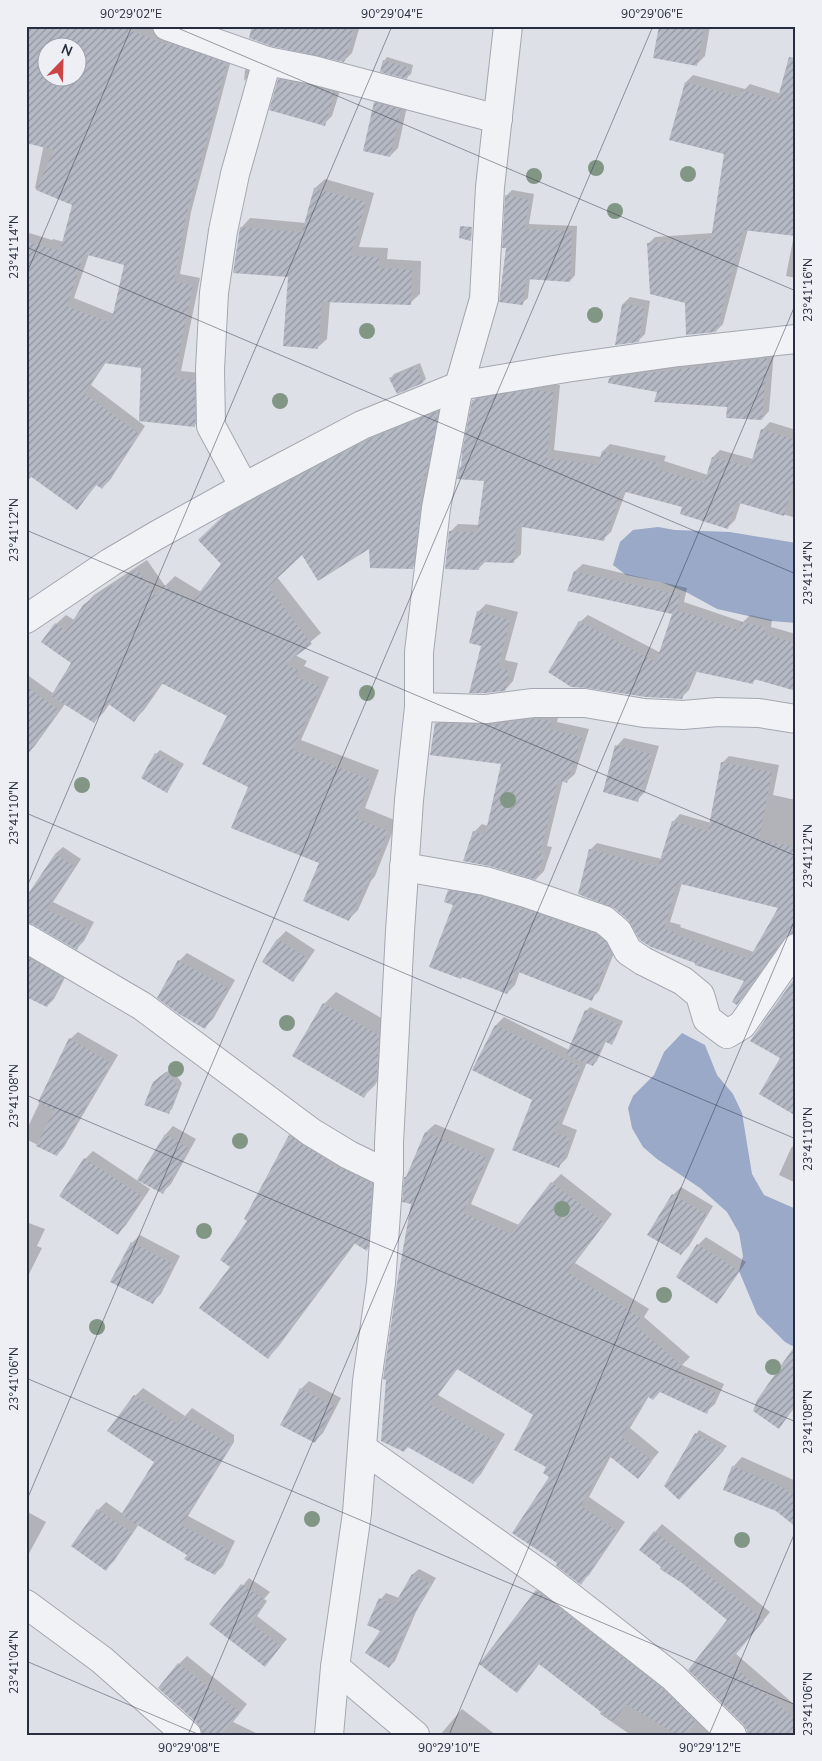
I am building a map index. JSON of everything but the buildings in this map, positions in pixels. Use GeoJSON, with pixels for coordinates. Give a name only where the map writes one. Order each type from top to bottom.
{"type":"FeatureCollection","features":[{"type":"Feature","properties":{"kind":"street"},"geometry":{"type":"LineString","coordinates":[[167,26],[267,61],[313,70],[498,119]]}},
{"type":"Feature","properties":{"kind":"street"},"geometry":{"type":"LineString","coordinates":[[329,1735],[335,1666],[357,1513],[368,1381],[381,1283],[389,1172],[404,867],[419,707],[419,652],[436,508],[459,386],[484,299],[490,187],[508,26]]}},
{"type":"Feature","properties":{"kind":"street"},"geometry":{"type":"LineString","coordinates":[[244,487],[211,426],[210,370],[214,294],[223,231],[235,174],[267,61]]}},
{"type":"Feature","properties":{"kind":"street"},"geometry":{"type":"LineString","coordinates":[[26,619],[126,553],[244,487],[362,425],[459,386],[651,356],[796,339]]}},
{"type":"Feature","properties":{"kind":"street"},"geometry":{"type":"LineString","coordinates":[[419,707],[486,709],[533,703],[585,703],[644,713],[683,715],[718,712],[758,713],[796,719]]}},
{"type":"Feature","properties":{"kind":"street"},"geometry":{"type":"LineString","coordinates":[[404,867],[485,881],[604,920],[618,932],[628,951],[643,961],[683,980],[700,996],[707,1020],[727,1034],[742,1025],[796,948]]}},
{"type":"Feature","properties":{"kind":"street"},"geometry":{"type":"LineString","coordinates":[[26,938],[142,1006],[311,1132],[350,1155],[382,1171],[389,1172]]}},
{"type":"Feature","properties":{"kind":"street"},"geometry":{"type":"LineString","coordinates":[[362,1448],[549,1580],[673,1677],[732,1735]]}},
{"type":"Feature","properties":{"kind":"street"},"geometry":{"type":"LineString","coordinates":[[26,1604],[102,1660],[187,1735]]}},
{"type":"Feature","properties":{"kind":"street"},"geometry":{"type":"LineString","coordinates":[[335,1666],[415,1735]]}},
{"type":"Feature","properties":{"kind":"water"},"geometry":{"type":"Polygon","coordinates":[[[658,527],[675,530],[730,532],[796,543],[796,623],[771,621],[717,609],[688,593],[661,582],[626,575],[613,565],[620,542],[633,530],[658,527]]]}},
{"type":"Feature","properties":{"kind":"water"},"geometry":{"type":"Polygon","coordinates":[[[682,1033],[705,1045],[717,1075],[733,1094],[742,1113],[752,1174],[764,1195],[796,1209],[796,1348],[785,1342],[757,1314],[739,1271],[743,1256],[739,1233],[727,1212],[700,1188],[657,1159],[643,1147],[632,1128],[628,1108],[633,1096],[654,1075],[664,1052],[682,1033]]]}}]}
